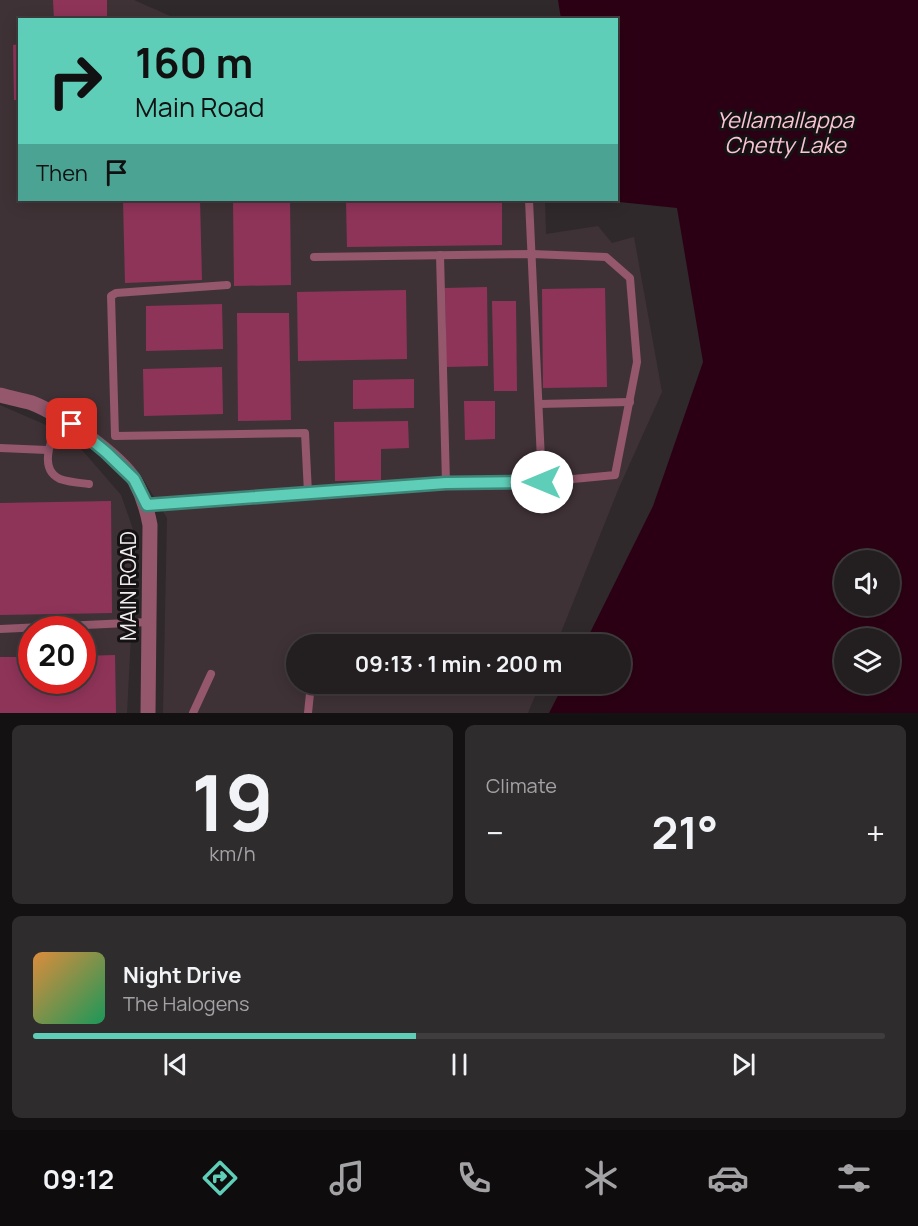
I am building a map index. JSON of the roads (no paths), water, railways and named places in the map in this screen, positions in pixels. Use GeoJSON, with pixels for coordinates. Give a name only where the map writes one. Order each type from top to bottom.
{"type":"FeatureCollection","features":[{"type":"Feature","properties":{"kind":"street","name":"MAIN ROAD"},"geometry":{"type":"LineString","coordinates":[[0,395],[32,403],[72,424],[134,479],[147,505],[150,525],[148,713]]}},
{"type":"Feature","properties":{"kind":"lane"},"geometry":{"type":"LineString","coordinates":[[529,201],[542,482]]}},
{"type":"Feature","properties":{"kind":"lane"},"geometry":{"type":"LineString","coordinates":[[147,505],[446,483],[542,482],[615,475],[637,362],[630,278],[606,257],[532,254],[314,257]]}},
{"type":"Feature","properties":{"kind":"lane"},"geometry":{"type":"LineString","coordinates":[[440,255],[446,483]]}},
{"type":"Feature","properties":{"kind":"lane"},"geometry":{"type":"LineString","coordinates":[[227,285],[116,292],[111,296],[116,436],[305,433],[308,493]]}},
{"type":"Feature","properties":{"kind":"lane"},"geometry":{"type":"LineString","coordinates":[[539,404],[630,402]]}},
{"type":"Feature","properties":{"kind":"lane"},"geometry":{"type":"LineString","coordinates":[[60,418],[47,450],[51,471],[60,478],[89,484]]}},
{"type":"Feature","properties":{"kind":"lane"},"geometry":{"type":"LineString","coordinates":[[0,448],[47,450]]}},
{"type":"Feature","properties":{"kind":"lane"},"geometry":{"type":"LineString","coordinates":[[0,629],[149,622]]}},
{"type":"Feature","properties":{"kind":"lane"},"geometry":{"type":"LineString","coordinates":[[193,713],[211,674]]}},
{"type":"Feature","properties":{"kind":"lane"},"geometry":{"type":"LineString","coordinates":[[308,713],[310,694]]}},
{"type":"Feature","properties":{"kind":"water","name":"Yellamallappa Chetty Lake"},"geometry":{"type":"Polygon","coordinates":[[[558,0],[918,0],[918,713],[549,713],[559,694],[631,694],[631,634],[589,634],[653,506],[703,362],[677,208],[610,201],[618,201],[618,18],[561,18],[558,0]]]}}]}
